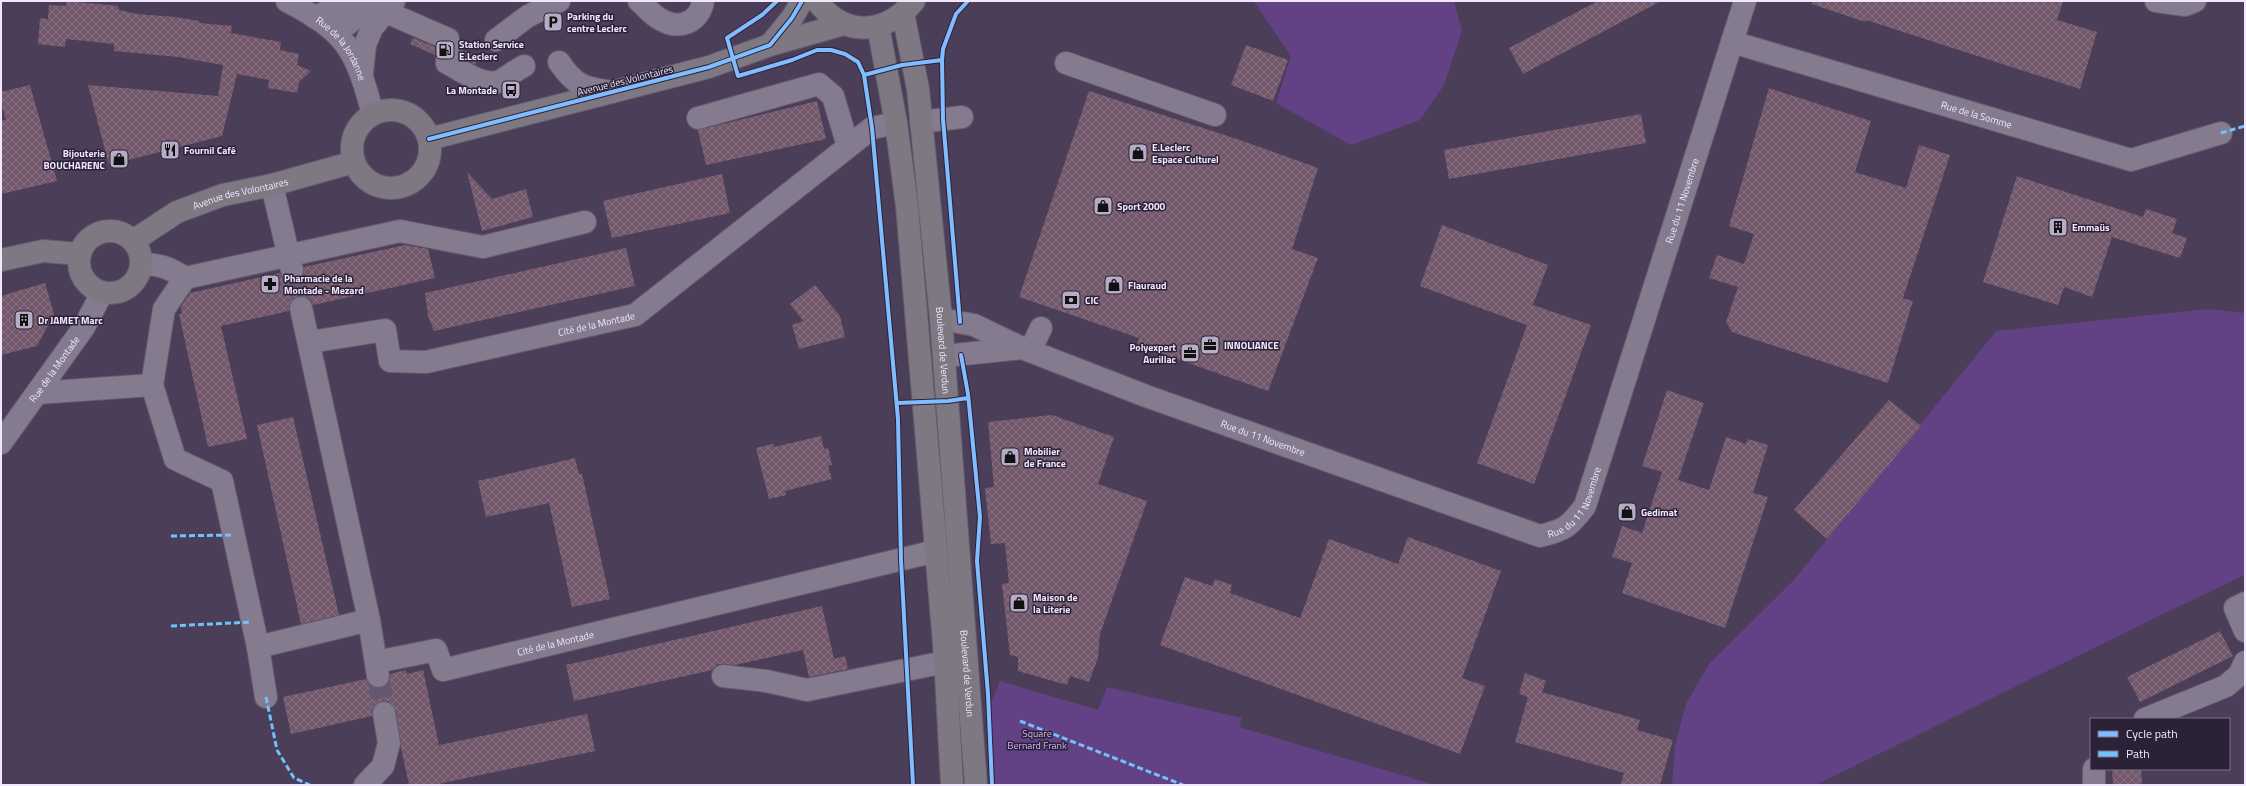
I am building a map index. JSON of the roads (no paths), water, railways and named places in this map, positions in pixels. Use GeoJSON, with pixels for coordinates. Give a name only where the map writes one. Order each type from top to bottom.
{"type":"FeatureCollection","features":[{"type":"Feature","properties":{"kind":"main road"},"geometry":{"type":"LineString","coordinates":[[770,45],[792,18],[802,1]]}},
{"type":"Feature","properties":{"kind":"main road"},"geometry":{"type":"LineString","coordinates":[[817,1],[824,10],[844,24],[853,28],[878,26],[908,7]]}},
{"type":"Feature","properties":{"kind":"main road","name":"Boulevard de Verdun"},"geometry":{"type":"LineString","coordinates":[[908,7],[918,89],[945,356],[976,785]]}},
{"type":"Feature","properties":{"kind":"main road","name":"Avenue des Volontaires"},"geometry":{"type":"LineString","coordinates":[[429,139],[708,67],[770,45],[844,24]]}},
{"type":"Feature","properties":{"kind":"main road"},"geometry":{"type":"LineString","coordinates":[[878,26],[896,123],[908,206],[945,662],[952,785]]}},
{"type":"Feature","properties":{"kind":"main road"},"geometry":{"type":"LineString","coordinates":[[385,110],[396,110],[407,113],[417,119],[425,128],[429,139],[431,152],[427,165],[414,180],[396,188],[383,188],[371,183],[361,174],[354,162],[352,151],[353,139],[357,129],[364,120],[385,110]]}},
{"type":"Feature","properties":{"kind":"main road","name":"Avenue des Volontaires"},"geometry":{"type":"LineString","coordinates":[[133,241],[177,212],[223,195],[272,185],[354,162]]}},
{"type":"Feature","properties":{"kind":"main road"},"geometry":{"type":"LineString","coordinates":[[103,232],[119,232],[133,241],[141,256],[141,264],[135,281],[129,288],[112,294],[93,289],[86,282],[79,264],[80,254],[88,240],[103,232]]}},
{"type":"Feature","properties":{"kind":"main road"},"geometry":{"type":"LineString","coordinates":[[1,260],[43,251],[80,254]]}},
{"type":"Feature","properties":{"kind":"main road"},"geometry":{"type":"LineString","coordinates":[[918,339],[936,354],[945,356]]}},
{"type":"Feature","properties":{"kind":"street","name":"Rue de la Jordanne"},"geometry":{"type":"LineString","coordinates":[[287,1],[336,32],[348,45],[362,73],[374,114]]}},
{"type":"Feature","properties":{"kind":"street"},"geometry":{"type":"LineString","coordinates":[[314,17],[351,1]]}},
{"type":"Feature","properties":{"kind":"street"},"geometry":{"type":"LineString","coordinates":[[496,40],[528,16],[559,1]]}},
{"type":"Feature","properties":{"kind":"street"},"geometry":{"type":"LineString","coordinates":[[639,1],[660,20],[668,23],[686,23],[695,20],[700,14],[703,1]]}},
{"type":"Feature","properties":{"kind":"street"},"geometry":{"type":"LineString","coordinates":[[644,1],[668,9],[686,23]]}},
{"type":"Feature","properties":{"kind":"street","name":"Rue du 11 Novembre"},"geometry":{"type":"LineString","coordinates":[[941,319],[974,325],[1026,350],[1146,396],[1540,536],[1558,532],[1572,524],[1585,506],[1745,1]]}},
{"type":"Feature","properties":{"kind":"street"},"geometry":{"type":"LineString","coordinates":[[2156,1],[2185,5],[2195,1]]}},
{"type":"Feature","properties":{"kind":"street"},"geometry":{"type":"LineString","coordinates":[[336,32],[386,5]]}},
{"type":"Feature","properties":{"kind":"street"},"geometry":{"type":"LineString","coordinates":[[386,5],[448,39],[447,62],[482,80],[491,82],[500,81],[508,74],[524,66]]}},
{"type":"Feature","properties":{"kind":"street"},"geometry":{"type":"LineString","coordinates":[[362,73],[365,45],[372,28],[386,5]]}},
{"type":"Feature","properties":{"kind":"street","name":"Rue de la Somme"},"geometry":{"type":"LineString","coordinates":[[1732,42],[2131,160],[2221,133]]}},
{"type":"Feature","properties":{"kind":"street"},"geometry":{"type":"LineString","coordinates":[[559,62],[569,77],[584,88],[612,92]]}},
{"type":"Feature","properties":{"kind":"street"},"geometry":{"type":"LineString","coordinates":[[1066,63],[1215,114]]}},
{"type":"Feature","properties":{"kind":"street"},"geometry":{"type":"LineString","coordinates":[[698,118],[819,84],[834,96],[848,146]]}},
{"type":"Feature","properties":{"kind":"street"},"geometry":{"type":"LineString","coordinates":[[921,122],[962,117]]}},
{"type":"Feature","properties":{"kind":"street","name":"Cité de la Montade"},"geometry":{"type":"LineString","coordinates":[[310,342],[385,330],[390,361],[426,362],[635,315],[872,128],[896,123]]}},
{"type":"Feature","properties":{"kind":"street"},"geometry":{"type":"LineString","coordinates":[[272,185],[290,263]]}},
{"type":"Feature","properties":{"kind":"street"},"geometry":{"type":"LineString","coordinates":[[141,264],[159,264],[173,270],[185,278],[290,263],[400,231],[483,247],[585,222]]}},
{"type":"Feature","properties":{"kind":"street"},"geometry":{"type":"LineString","coordinates":[[185,278],[164,309],[152,385],[175,459],[222,481],[258,647],[266,697]]}},
{"type":"Feature","properties":{"kind":"street","name":"Rue de la Montade"},"geometry":{"type":"LineString","coordinates":[[1,443],[84,327],[102,292]]}},
{"type":"Feature","properties":{"kind":"street","name":"Cité de la Montade"},"geometry":{"type":"LineString","coordinates":[[301,308],[310,342],[370,620],[377,669],[436,650],[443,670],[936,551]]}},
{"type":"Feature","properties":{"kind":"street"},"geometry":{"type":"LineString","coordinates":[[1026,350],[1041,328]]}},
{"type":"Feature","properties":{"kind":"street","name":"Rue du 11 Novembre"},"geometry":{"type":"LineString","coordinates":[[945,356],[1026,350]]}},
{"type":"Feature","properties":{"kind":"street"},"geometry":{"type":"LineString","coordinates":[[37,393],[152,385]]}},
{"type":"Feature","properties":{"kind":"street"},"geometry":{"type":"LineString","coordinates":[[2245,604],[2235,608],[2245,631]]}},
{"type":"Feature","properties":{"kind":"street"},"geometry":{"type":"LineString","coordinates":[[258,647],[370,620]]}},
{"type":"Feature","properties":{"kind":"street"},"geometry":{"type":"LineString","coordinates":[[723,676],[766,681],[807,690],[945,662]]}},
{"type":"Feature","properties":{"kind":"street"},"geometry":{"type":"LineString","coordinates":[[2147,718],[2226,686],[2239,675],[2245,662]]}},
{"type":"Feature","properties":{"kind":"street"},"geometry":{"type":"LineString","coordinates":[[365,785],[383,766],[389,744],[384,713]]}},
{"type":"Feature","properties":{"kind":"street"},"geometry":{"type":"LineString","coordinates":[[2094,770],[2094,785]]}},
{"type":"Feature","properties":{"kind":"tunnel"},"geometry":{"type":"LineString","coordinates":[[292,270],[301,308]]}},
{"type":"Feature","properties":{"kind":"tunnel"},"geometry":{"type":"LineString","coordinates":[[378,676],[384,713]]}},
{"type":"Feature","properties":{"kind":"place","name":"Parking du centre Leclerc"},"geometry":{"type":"Point","coordinates":[553,22]}},
{"type":"Feature","properties":{"kind":"place","name":"Station Service E.Leclerc"},"geometry":{"type":"Point","coordinates":[445,50]}},
{"type":"Feature","properties":{"kind":"place","name":"La Montade"},"geometry":{"type":"Point","coordinates":[511,90]}},
{"type":"Feature","properties":{"kind":"place","name":"Fournil Café"},"geometry":{"type":"Point","coordinates":[170,150]}},
{"type":"Feature","properties":{"kind":"place","name":"E.Leclerc Espace Culturel"},"geometry":{"type":"Point","coordinates":[1138,153]}},
{"type":"Feature","properties":{"kind":"place","name":"Bijouterie BOUCHARENC"},"geometry":{"type":"Point","coordinates":[119,159]}},
{"type":"Feature","properties":{"kind":"place","name":"Sport 2000"},"geometry":{"type":"Point","coordinates":[1103,206]}},
{"type":"Feature","properties":{"kind":"place","name":"Emmaüs"},"geometry":{"type":"Point","coordinates":[2058,227]}},
{"type":"Feature","properties":{"kind":"place","name":"Pharmacie de la Montade - Mezard"},"geometry":{"type":"Point","coordinates":[270,284]}},
{"type":"Feature","properties":{"kind":"place","name":"Flauraud"},"geometry":{"type":"Point","coordinates":[1114,285]}},
{"type":"Feature","properties":{"kind":"place","name":"CIC"},"geometry":{"type":"Point","coordinates":[1071,300]}},
{"type":"Feature","properties":{"kind":"place","name":"Dr JAMET Marc"},"geometry":{"type":"Point","coordinates":[24,320]}},
{"type":"Feature","properties":{"kind":"place","name":"INNOLIANCE"},"geometry":{"type":"Point","coordinates":[1210,345]}},
{"type":"Feature","properties":{"kind":"place","name":"Polyexpert Aurillac"},"geometry":{"type":"Point","coordinates":[1190,353]}},
{"type":"Feature","properties":{"kind":"place","name":"Mobilier de France"},"geometry":{"type":"Point","coordinates":[1010,457]}},
{"type":"Feature","properties":{"kind":"place","name":"Gedimat"},"geometry":{"type":"Point","coordinates":[1627,512]}},
{"type":"Feature","properties":{"kind":"place","name":"Maison de la Literie"},"geometry":{"type":"Point","coordinates":[1019,603]}},
{"type":"Feature","properties":{"kind":"park label","name":"Square Bernard Frank"},"geometry":{"type":"Point","coordinates":[1037,738]}}]}
